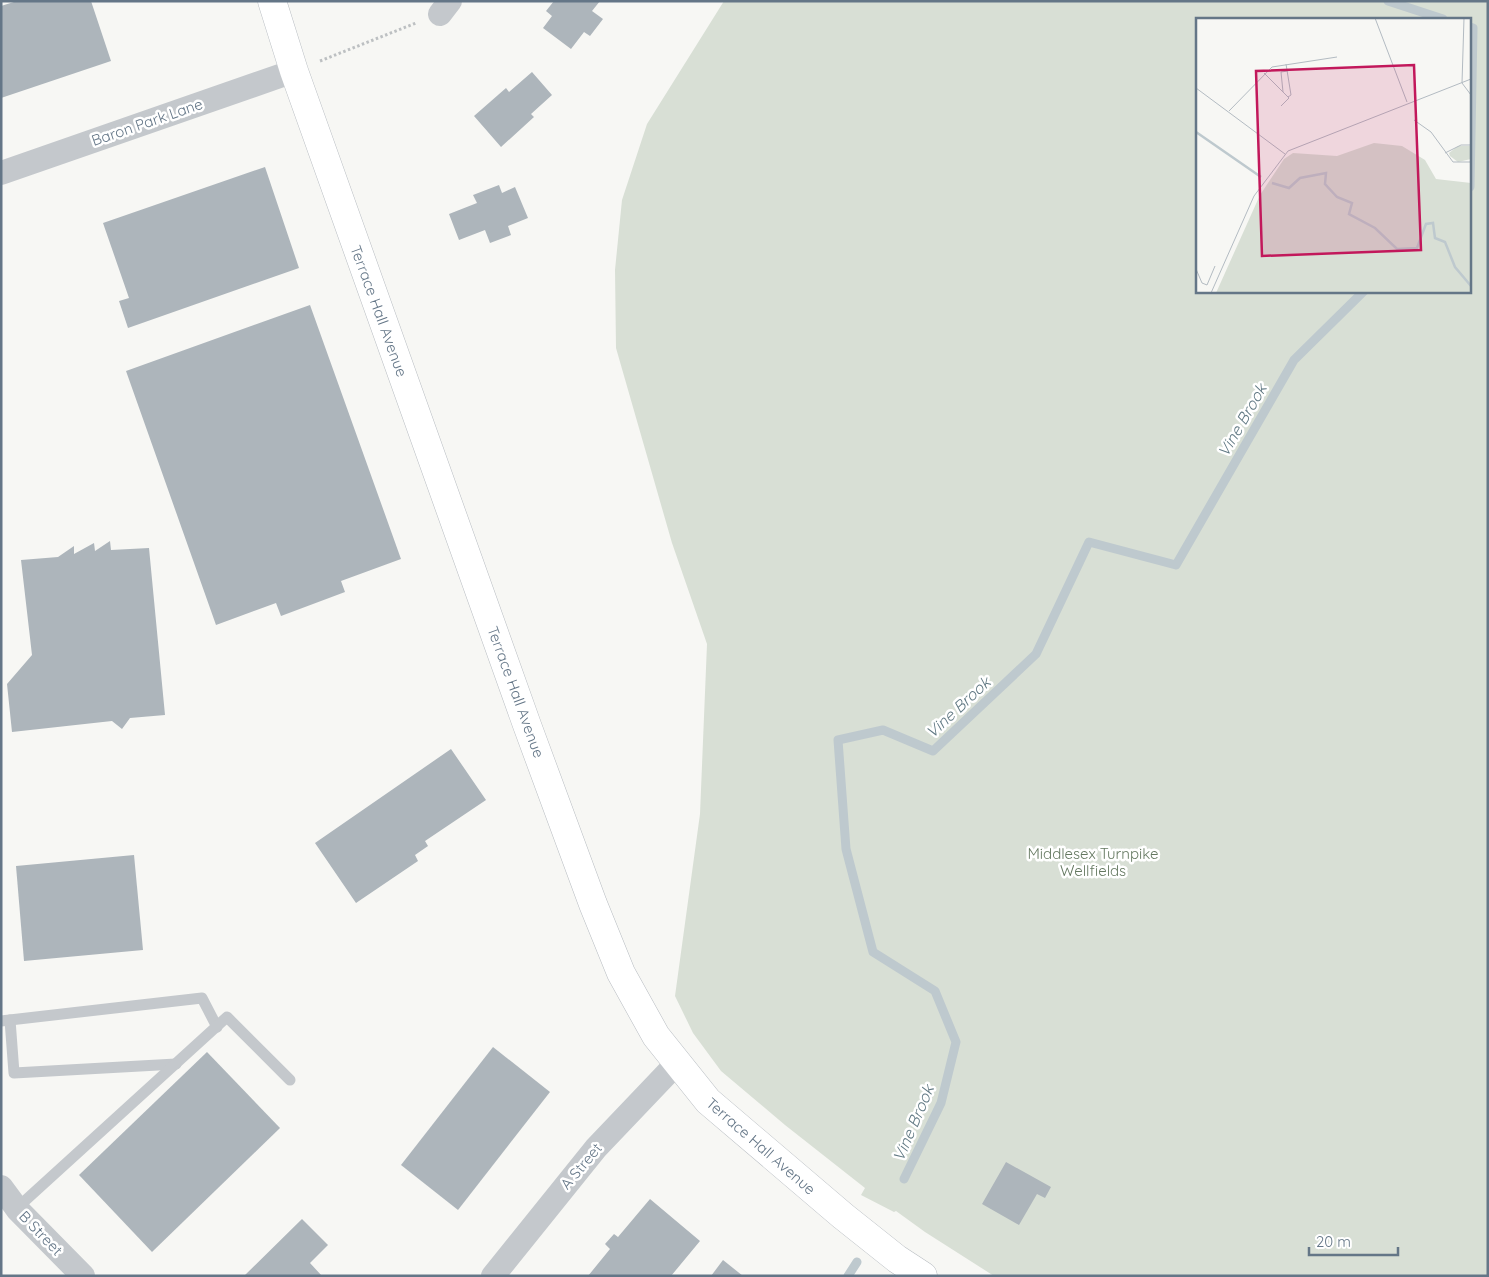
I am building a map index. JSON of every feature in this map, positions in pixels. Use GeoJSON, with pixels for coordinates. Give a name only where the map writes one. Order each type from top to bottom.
{"type":"FeatureCollection","features":[{"type":"Feature","properties":{"kind":"main road","name":"Terrace Hall Avenue"},"geometry":{"type":"LineString","coordinates":[[272,1],[294,71],[593,904],[622,973],[656,1036],[708,1101],[843,1216],[896,1259],[923,1276]]}},
{"type":"Feature","properties":{"kind":"street","name":"Baron Park Lane"},"geometry":{"type":"LineString","coordinates":[[1,172],[294,71]]}},
{"type":"Feature","properties":{"kind":"street","name":"A Street"},"geometry":{"type":"LineString","coordinates":[[493,1276],[596,1148],[677,1064]]}},
{"type":"Feature","properties":{"kind":"street","name":"B Street"},"geometry":{"type":"LineString","coordinates":[[1,1188],[17,1208],[83,1276]]}},
{"type":"Feature","properties":{"kind":"lane"},"geometry":{"type":"LineString","coordinates":[[176,1064],[14,1073],[6,1021],[202,998],[217,1027]]}},
{"type":"Feature","properties":{"kind":"lane"},"geometry":{"type":"LineString","coordinates":[[17,1208],[227,1018],[290,1080]]}},
{"type":"Feature","properties":{"kind":"path"},"geometry":{"type":"LineString","coordinates":[[294,71],[445,8]]}},
{"type":"Feature","properties":{"kind":"green space","name":"Middlesex Turnpike Wellfields"},"geometry":{"type":"Polygon","coordinates":[[[724,1],[1488,1],[1488,1276],[994,1276],[896,1211],[894,1212],[861,1195],[865,1188],[785,1125],[721,1071],[693,1033],[675,996],[700,814],[707,644],[672,543],[616,348],[615,270],[622,200],[647,124],[724,1]]]}},
{"type":"Feature","properties":{"kind":"building"},"geometry":{"type":"Polygon","coordinates":[[[17,1],[91,1],[111,61],[1,98],[1,6],[17,1]]]}},
{"type":"Feature","properties":{"kind":"building"},"geometry":{"type":"Polygon","coordinates":[[[554,1],[600,1],[592,11],[603,19],[590,36],[584,32],[571,49],[543,28],[552,16],[546,11],[554,1]]]}},
{"type":"Feature","properties":{"kind":"building"},"geometry":{"type":"Polygon","coordinates":[[[532,72],[552,95],[531,114],[534,117],[501,147],[474,116],[506,88],[509,92],[532,72]]]}},
{"type":"Feature","properties":{"kind":"building"},"geometry":{"type":"Polygon","coordinates":[[[265,167],[299,268],[128,328],[119,301],[129,298],[103,223],[265,167]]]}},
{"type":"Feature","properties":{"kind":"building"},"geometry":{"type":"Polygon","coordinates":[[[499,185],[502,193],[515,187],[528,218],[508,226],[511,235],[490,243],[485,230],[459,240],[449,214],[477,203],[473,195],[499,185]]]}},
{"type":"Feature","properties":{"kind":"building"},"geometry":{"type":"Polygon","coordinates":[[[310,305],[401,559],[341,581],[345,592],[281,616],[276,603],[216,625],[126,371],[310,305]]]}},
{"type":"Feature","properties":{"kind":"building"},"geometry":{"type":"Polygon","coordinates":[[[110,541],[111,550],[149,548],[165,715],[130,718],[122,729],[112,721],[12,732],[7,684],[32,655],[21,560],[58,557],[74,546],[74,554],[94,543],[95,551],[110,541]]]}},
{"type":"Feature","properties":{"kind":"building"},"geometry":{"type":"Polygon","coordinates":[[[451,749],[486,800],[425,841],[428,846],[415,855],[418,861],[356,903],[315,843],[451,749]]]}},
{"type":"Feature","properties":{"kind":"building"},"geometry":{"type":"Polygon","coordinates":[[[134,855],[143,950],[24,961],[16,866],[134,855]]]}},
{"type":"Feature","properties":{"kind":"building"},"geometry":{"type":"Polygon","coordinates":[[[493,1047],[550,1092],[458,1210],[401,1165],[493,1047]]]}},
{"type":"Feature","properties":{"kind":"building"},"geometry":{"type":"Polygon","coordinates":[[[207,1052],[280,1128],[152,1252],[79,1175],[207,1052]]]}},
{"type":"Feature","properties":{"kind":"building"},"geometry":{"type":"Polygon","coordinates":[[[1006,1162],[1051,1187],[1045,1198],[1037,1194],[1019,1225],[982,1204],[1006,1162]]]}},
{"type":"Feature","properties":{"kind":"building"},"geometry":{"type":"Polygon","coordinates":[[[650,1199],[700,1241],[671,1276],[588,1276],[610,1249],[605,1244],[614,1234],[618,1237],[650,1199]]]}},
{"type":"Feature","properties":{"kind":"building"},"geometry":{"type":"Polygon","coordinates":[[[302,1219],[328,1245],[310,1263],[322,1276],[244,1276],[302,1219]]]}},
{"type":"Feature","properties":{"kind":"building"},"geometry":{"type":"Polygon","coordinates":[[[723,1260],[743,1276],[711,1276],[723,1260]]]}},
{"type":"Feature","properties":{"kind":"waterway","name":"Vine Brook"},"geometry":{"type":"LineString","coordinates":[[1388,1],[1440,18]]}},
{"type":"Feature","properties":{"kind":"waterway","name":"Vine Brook"},"geometry":{"type":"LineString","coordinates":[[1472,28],[1472,81]]}},
{"type":"Feature","properties":{"kind":"waterway","name":"Vine Brook"},"geometry":{"type":"LineString","coordinates":[[904,1179],[941,1103],[956,1042],[935,991],[873,952],[846,849],[838,740],[883,730],[933,751],[1036,654],[1089,542],[1176,565],[1294,360],[1363,292]]}},
{"type":"Feature","properties":{"kind":"waterway","name":"Vine Brook"},"geometry":{"type":"LineString","coordinates":[[848,1276],[857,1262]]}}]}
